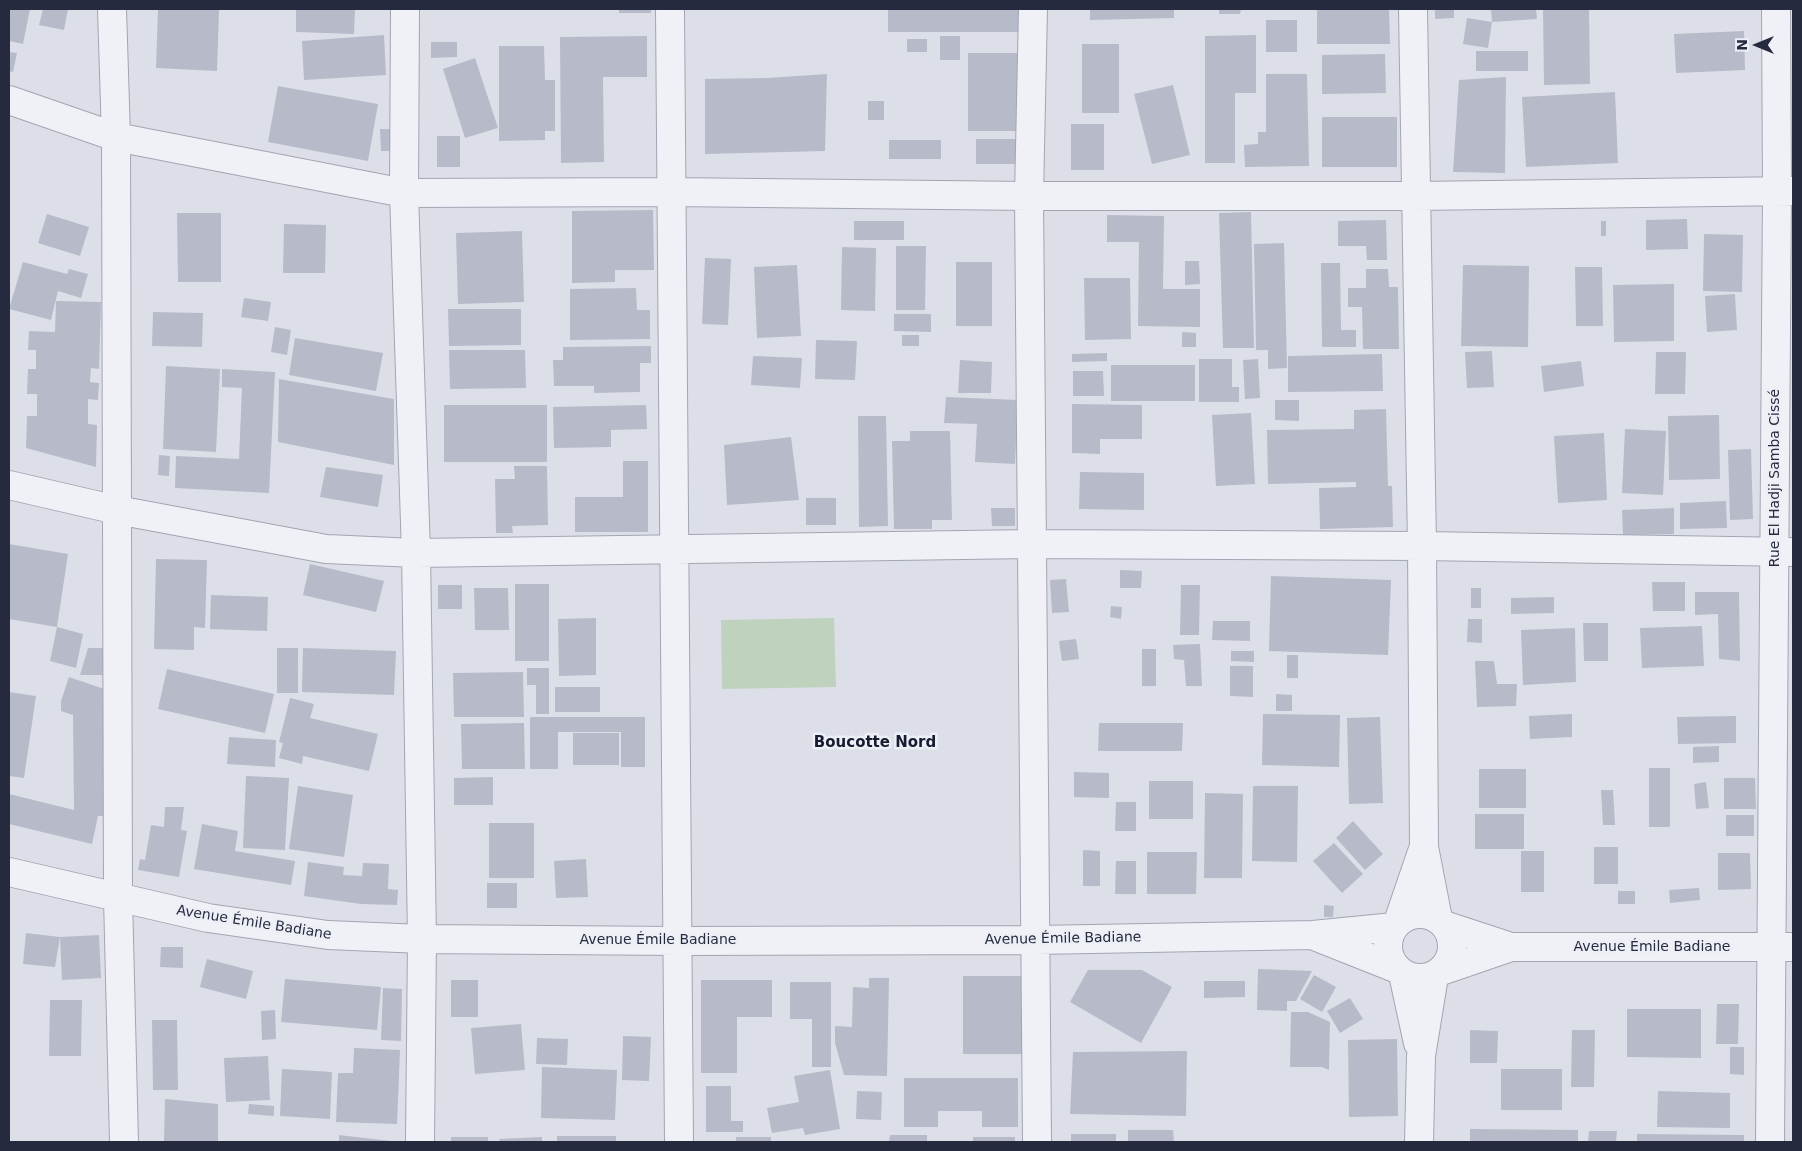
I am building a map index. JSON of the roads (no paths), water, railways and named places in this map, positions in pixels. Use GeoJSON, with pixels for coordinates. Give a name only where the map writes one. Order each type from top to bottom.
{"type":"FeatureCollection","features":[{"type":"Feature","properties":{"kind":"street"},"geometry":{"type":"LineString","coordinates":[[112,9],[116,137],[118,898],[124,1142]]}},
{"type":"Feature","properties":{"kind":"street"},"geometry":{"type":"LineString","coordinates":[[405,9],[404,193],[416,553],[422,939],[420,1142]]}},
{"type":"Feature","properties":{"kind":"street"},"geometry":{"type":"LineString","coordinates":[[670,9],[670,192],[679,941],[679,1142]]}},
{"type":"Feature","properties":{"kind":"street"},"geometry":{"type":"LineString","coordinates":[[1033,9],[1029,196],[1037,1142]]}},
{"type":"Feature","properties":{"kind":"street"},"geometry":{"type":"LineString","coordinates":[[1413,9],[1422,546],[1424,847],[1441,922],[1450,936],[1452,949],[1448,961],[1437,973],[1420,1056],[1418,1142]]}},
{"type":"Feature","properties":{"kind":"street","name":"Rue El Hadji Samba Cissé"},"geometry":{"type":"LineString","coordinates":[[1770,1142],[1783,947],[1785,191],[1776,9]]}},
{"type":"Feature","properties":{"kind":"street"},"geometry":{"type":"LineString","coordinates":[[9,100],[116,137],[404,193],[670,192],[1029,196],[1416,196],[1785,191]]}},
{"type":"Feature","properties":{"kind":"street"},"geometry":{"type":"LineString","coordinates":[[9,485],[117,510],[326,550],[416,553],[1032,544],[1422,546],[1784,552]]}},
{"type":"Feature","properties":{"kind":"street"},"geometry":{"type":"LineString","coordinates":[[1420,1056],[1399,971],[1390,958],[1387,947],[1389,937],[1396,924],[1424,847]]}},
{"type":"Feature","properties":{"kind":"street","name":"Avenue Émile Badiane"},"geometry":{"type":"LineString","coordinates":[[9,873],[208,918],[328,936],[422,939],[679,941],[1036,940],[1313,936],[1396,924]]}},
{"type":"Feature","properties":{"kind":"street"},"geometry":{"type":"LineString","coordinates":[[1396,924],[1408,916],[1428,915],[1441,922],[1511,947]]}},
{"type":"Feature","properties":{"kind":"street"},"geometry":{"type":"LineString","coordinates":[[1313,936],[1418,979],[1511,947]]}},
{"type":"Feature","properties":{"kind":"street","name":"Avenue Émile Badiane"},"geometry":{"type":"LineString","coordinates":[[1511,947],[1783,947]]}},
{"type":"Feature","properties":{"kind":"district","name":"Boucotte Nord"},"geometry":{"type":"Point","coordinates":[875,743]}}]}
